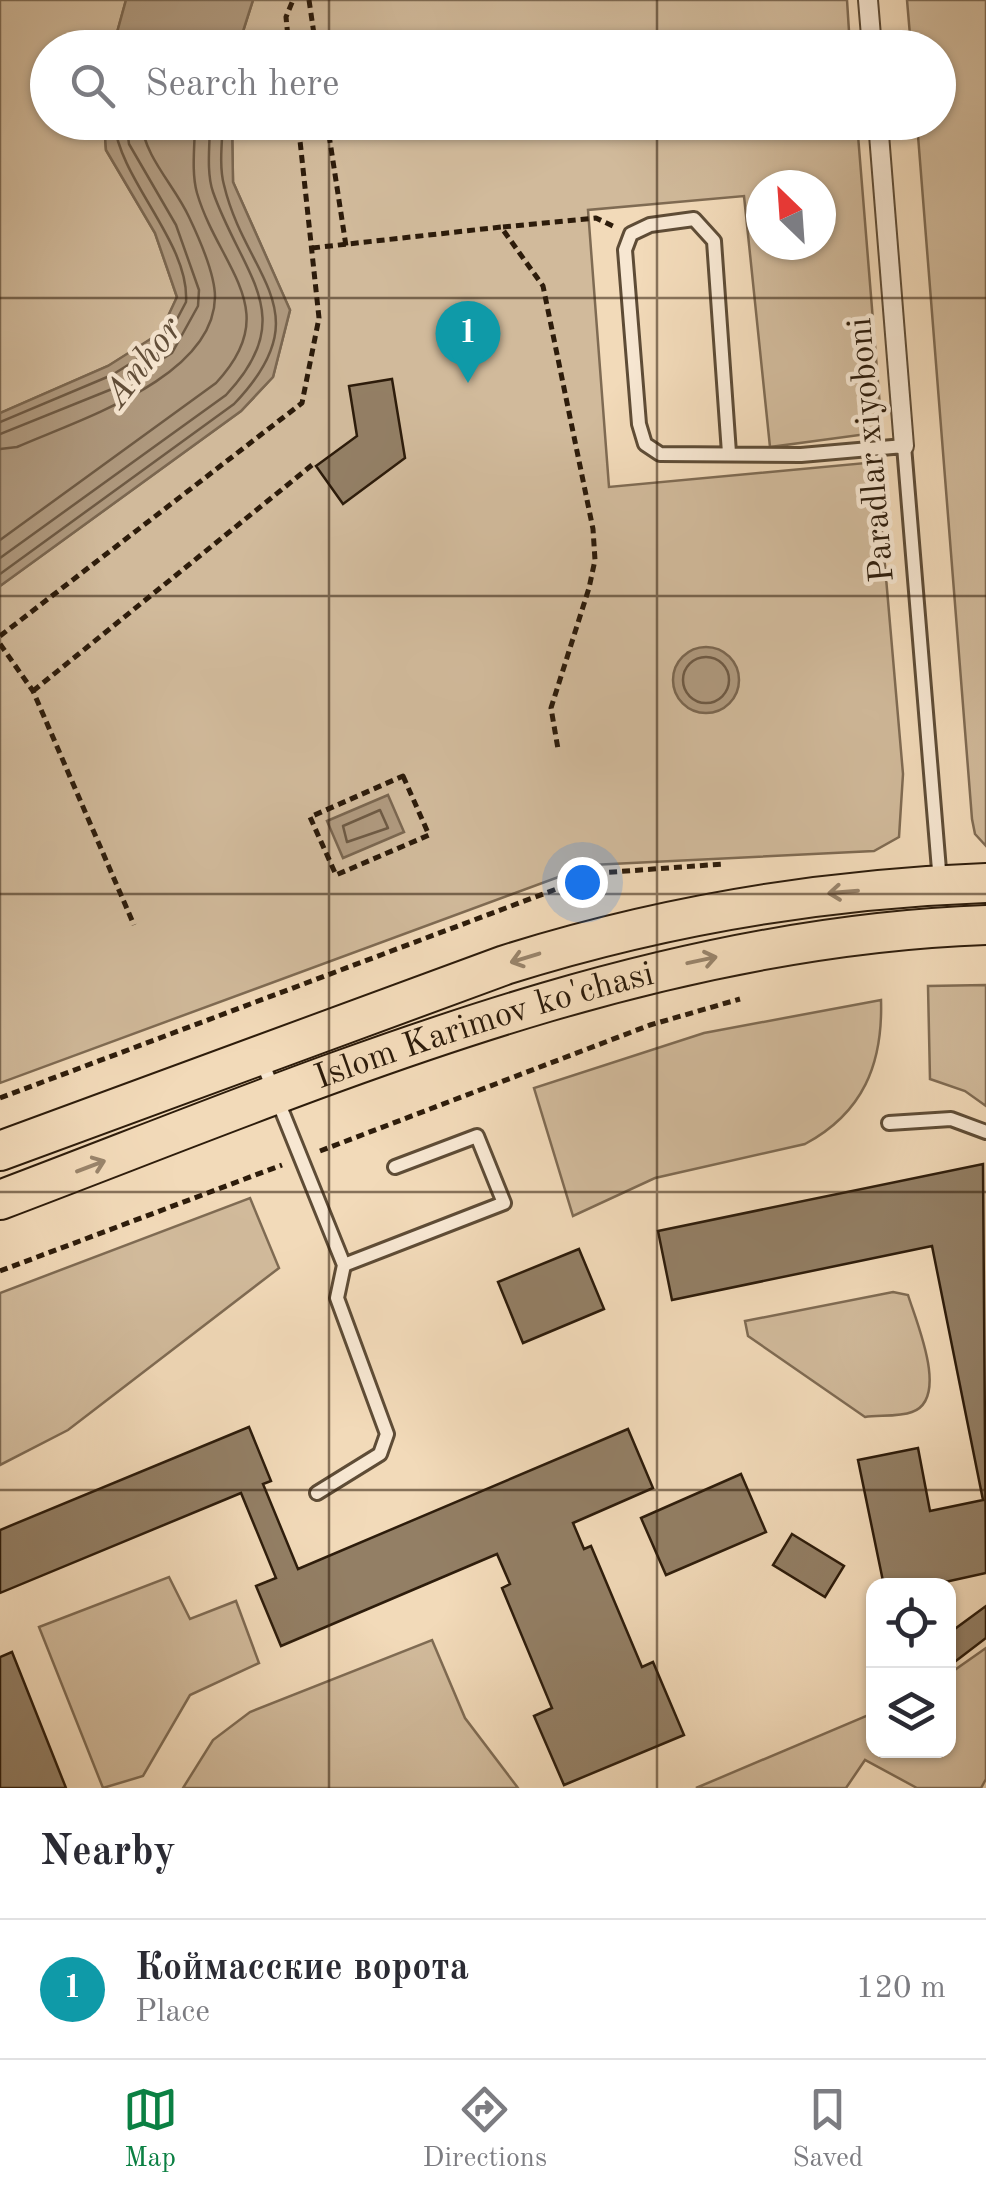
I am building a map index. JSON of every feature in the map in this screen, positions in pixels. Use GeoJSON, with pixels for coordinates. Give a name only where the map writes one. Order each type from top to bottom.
{"type":"FeatureCollection","features":[{"type":"Feature","properties":{"kind":"main road","name":"Islom Karimov ko'chasi"},"geometry":{"type":"LineString","coordinates":[[0,1151],[505,965],[630,928],[760,901],[986,883]]}},
{"type":"Feature","properties":{"kind":"main road"},"geometry":{"type":"LineString","coordinates":[[940,885],[944,926]]}},
{"type":"Feature","properties":{"kind":"main road","name":"Islom Karimov ko'chasi"},"geometry":{"type":"LineString","coordinates":[[0,1200],[521,1009],[647,972],[792,942],[986,925]]}},
{"type":"Feature","properties":{"kind":"street"},"geometry":{"type":"LineString","coordinates":[[868,0],[870,30]]}},
{"type":"Feature","properties":{"kind":"street","name":"Paradlar xiyoboni"},"geometry":{"type":"LineString","coordinates":[[879,140],[904,446]]}},
{"type":"Feature","properties":{"kind":"lane"},"geometry":{"type":"LineString","coordinates":[[729,453],[714,241],[694,219],[650,225],[631,234],[625,250],[639,424],[646,444],[660,454],[800,455],[904,446]]}},
{"type":"Feature","properties":{"kind":"lane","name":"Paradlar xiyoboni"},"geometry":{"type":"LineString","coordinates":[[904,446],[940,885]]}},
{"type":"Feature","properties":{"kind":"lane"},"geometry":{"type":"LineString","coordinates":[[260,1056],[344,1265],[337,1298],[387,1434],[380,1454],[316,1492]]}},
{"type":"Feature","properties":{"kind":"lane"},"geometry":{"type":"LineString","coordinates":[[889,1123],[952,1118],[986,1132]]}},
{"type":"Feature","properties":{"kind":"lane"},"geometry":{"type":"LineString","coordinates":[[344,1265],[504,1203],[477,1136],[394,1168]]}},
{"type":"Feature","properties":{"kind":"path"},"geometry":{"type":"LineString","coordinates":[[287,30],[286,17],[294,0]]}},
{"type":"Feature","properties":{"kind":"path"},"geometry":{"type":"LineString","coordinates":[[308,0],[313,30]]}},
{"type":"Feature","properties":{"kind":"path"},"geometry":{"type":"LineString","coordinates":[[0,636],[302,403],[319,318],[300,140]]}},
{"type":"Feature","properties":{"kind":"path"},"geometry":{"type":"LineString","coordinates":[[330,140],[346,246]]}},
{"type":"Feature","properties":{"kind":"path"},"geometry":{"type":"LineString","coordinates":[[312,248],[596,218],[631,234]]}},
{"type":"Feature","properties":{"kind":"path"},"geometry":{"type":"LineString","coordinates":[[501,227],[542,286],[593,529],[595,560],[589,588],[552,708],[558,749]]}},
{"type":"Feature","properties":{"kind":"path"},"geometry":{"type":"LineString","coordinates":[[33,691],[312,464]]}},
{"type":"Feature","properties":{"kind":"path"},"geometry":{"type":"LineString","coordinates":[[0,644],[33,691],[134,926]]}},
{"type":"Feature","properties":{"kind":"path"},"geometry":{"type":"LineString","coordinates":[[403,776],[416,806],[429,835],[336,876],[310,817],[403,776]]}},
{"type":"Feature","properties":{"kind":"path"},"geometry":{"type":"LineString","coordinates":[[0,1098],[599,872],[723,864]]}},
{"type":"Feature","properties":{"kind":"path"},"geometry":{"type":"LineString","coordinates":[[0,1270],[650,1025],[740,1000]]}},
{"type":"Feature","properties":{"kind":"shaded area"},"geometry":{"type":"Polygon","coordinates":[[[0,0],[126,0],[118,30],[30,30],[30,140],[105,140],[106,150],[155,233],[177,297],[161,333],[108,366],[0,413],[0,0]]]}},
{"type":"Feature","properties":{"kind":"shaded area"},"geometry":{"type":"Polygon","coordinates":[[[253,0],[847,0],[849,30],[243,30],[253,0]]]}},
{"type":"Feature","properties":{"kind":"shaded area"},"geometry":{"type":"Polygon","coordinates":[[[907,0],[986,0],[986,846],[975,834],[972,819],[918,140],[956,140],[956,30],[910,30],[907,0]]]}},
{"type":"Feature","properties":{"kind":"shaded area"},"geometry":{"type":"Polygon","coordinates":[[[232,140],[858,140],[882,432],[770,447],[751,260],[836,260],[836,170],[746,170],[746,215],[744,196],[588,210],[609,487],[876,462],[903,774],[899,837],[874,851],[591,865],[0,1083],[0,586],[241,411],[273,377],[290,310],[233,182],[232,140]]]}},
{"type":"Feature","properties":{"kind":"shaded area"},"geometry":{"type":"Polygon","coordinates":[[[986,985],[986,1106],[965,1091],[930,1079],[928,986],[986,985]]]}},
{"type":"Feature","properties":{"kind":"shaded area"},"geometry":{"type":"Polygon","coordinates":[[[881,1000],[878,1045],[866,1084],[855,1102],[825,1132],[805,1144],[655,1178],[573,1216],[534,1088],[704,1033],[881,1000]]]}},
{"type":"Feature","properties":{"kind":"shaded area"},"geometry":{"type":"Polygon","coordinates":[[[250,1198],[279,1268],[68,1430],[0,1465],[0,1293],[250,1198]]]}},
{"type":"Feature","properties":{"kind":"shaded area"},"geometry":{"type":"Polygon","coordinates":[[[893,1292],[908,1295],[930,1376],[923,1404],[912,1412],[865,1417],[748,1336],[745,1321],[893,1292]]]}},
{"type":"Feature","properties":{"kind":"shaded area"},"geometry":{"type":"Polygon","coordinates":[[[169,1577],[190,1619],[236,1601],[259,1663],[190,1695],[143,1776],[103,1788],[39,1627],[169,1577]]]}},
{"type":"Feature","properties":{"kind":"shaded area"},"geometry":{"type":"Polygon","coordinates":[[[432,1640],[465,1718],[518,1788],[183,1788],[213,1740],[250,1712],[432,1640]]]}},
{"type":"Feature","properties":{"kind":"shaded area"},"geometry":{"type":"Polygon","coordinates":[[[986,1648],[986,1779],[981,1788],[917,1788],[865,1760],[846,1788],[696,1788],[866,1716],[866,1758],[956,1758],[956,1669],[986,1648]]]}},
{"type":"Feature","properties":{"kind":"water"},"geometry":{"type":"Polygon","coordinates":[[[126,0],[253,0],[243,30],[118,30],[126,0]]]}},
{"type":"Feature","properties":{"kind":"water","name":"Anhor"},"geometry":{"type":"Polygon","coordinates":[[[105,140],[232,140],[233,182],[290,310],[273,377],[241,411],[0,586],[0,413],[108,366],[160,333],[177,297],[155,233],[106,150],[105,140]]]}},
{"type":"Feature","properties":{"kind":"water"},"geometry":{"type":"Polygon","coordinates":[[[706,647],[729,657],[739,680],[729,703],[706,713],[683,703],[673,680],[683,657],[706,647]]]}},
{"type":"Feature","properties":{"kind":"water"},"geometry":{"type":"Polygon","coordinates":[[[388,795],[404,832],[343,858],[327,821],[388,795]]]}},
{"type":"Feature","properties":{"kind":"building"},"geometry":{"type":"Polygon","coordinates":[[[392,379],[405,458],[343,504],[316,466],[357,436],[349,386],[392,379]]]}},
{"type":"Feature","properties":{"kind":"building"},"geometry":{"type":"Polygon","coordinates":[[[983,1164],[986,1573],[956,1580],[882,1578],[858,1460],[918,1448],[930,1511],[983,1500],[932,1246],[672,1300],[658,1231],[983,1164]]]}},
{"type":"Feature","properties":{"kind":"building"},"geometry":{"type":"Polygon","coordinates":[[[579,1249],[604,1309],[523,1343],[498,1282],[579,1249]]]}},
{"type":"Feature","properties":{"kind":"building"},"geometry":{"type":"Polygon","coordinates":[[[249,1427],[271,1481],[263,1484],[298,1569],[628,1429],[653,1488],[573,1523],[584,1549],[591,1546],[642,1667],[653,1662],[684,1735],[564,1785],[534,1716],[552,1708],[502,1588],[510,1584],[497,1554],[281,1646],[256,1586],[276,1578],[241,1493],[0,1593],[0,1530],[249,1427]]]}},
{"type":"Feature","properties":{"kind":"building"},"geometry":{"type":"Polygon","coordinates":[[[741,1474],[766,1532],[666,1575],[641,1518],[741,1474]]]}},
{"type":"Feature","properties":{"kind":"building"},"geometry":{"type":"Polygon","coordinates":[[[792,1534],[844,1566],[825,1597],[773,1565],[792,1534]]]}},
{"type":"Feature","properties":{"kind":"building"},"geometry":{"type":"Polygon","coordinates":[[[986,1606],[986,1638],[956,1661],[956,1628],[986,1606]]]}},
{"type":"Feature","properties":{"kind":"building"},"geometry":{"type":"Polygon","coordinates":[[[12,1652],[66,1788],[0,1788],[0,1657],[12,1652]]]}},
{"type":"Feature","properties":{"kind":"place","name":"Коймасские ворота"},"geometry":{"type":"Point","coordinates":[468,383]}}]}
